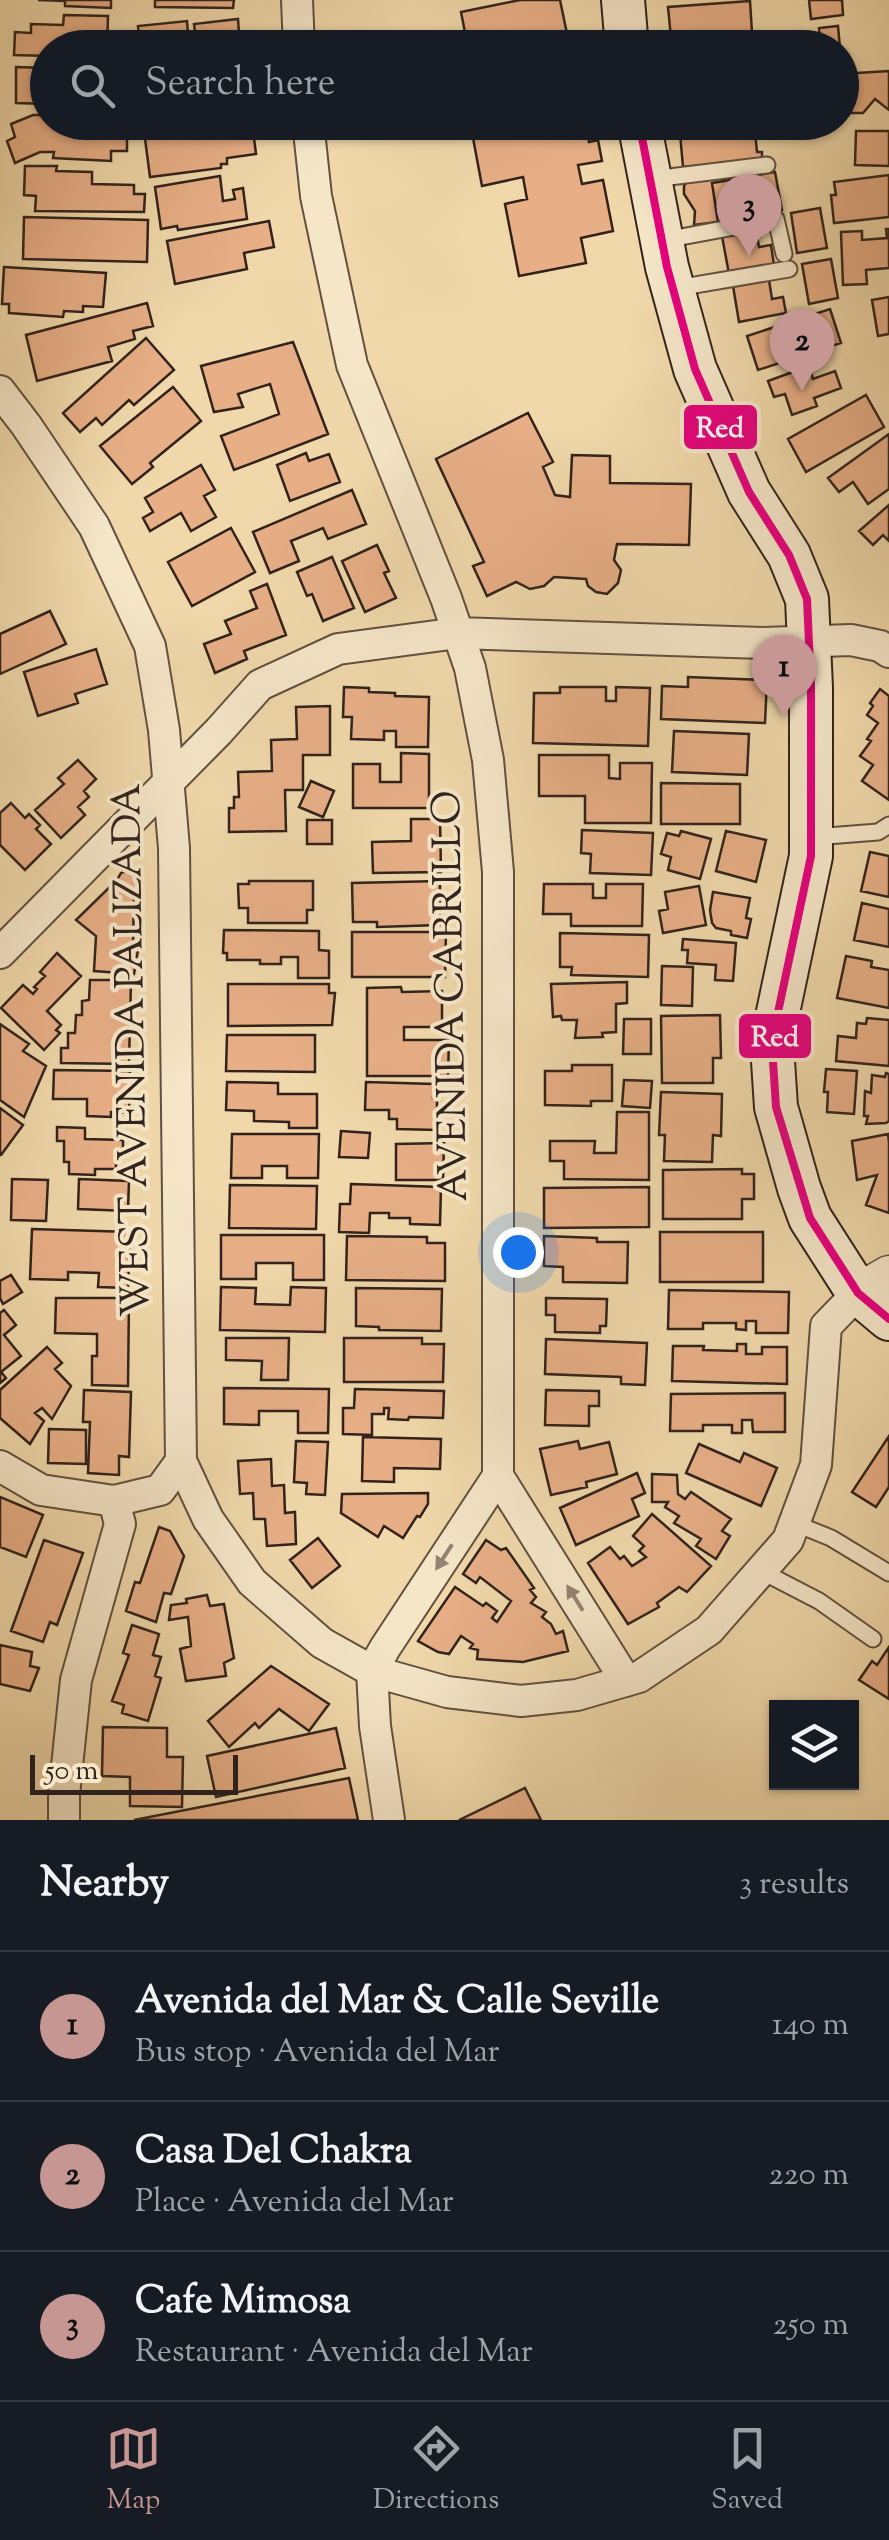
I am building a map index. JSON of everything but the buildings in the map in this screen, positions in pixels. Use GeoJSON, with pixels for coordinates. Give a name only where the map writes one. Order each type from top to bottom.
{"type":"FeatureCollection","features":[{"type":"Feature","properties":{"kind":"main road"},"geometry":{"type":"LineString","coordinates":[[623,0],[626,30]]}},
{"type":"Feature","properties":{"kind":"main road"},"geometry":{"type":"LineString","coordinates":[[641,140],[673,289],[695,369],[749,492],[790,555],[807,599],[812,688],[810,856],[777,1017],[772,1061],[776,1107],[810,1218],[879,1295]]}},
{"type":"Feature","properties":{"kind":"street"},"geometry":{"type":"LineString","coordinates":[[296,0],[298,30]]}},
{"type":"Feature","properties":{"kind":"street","name":"AVENIDA CABRILLO"},"geometry":{"type":"LineString","coordinates":[[310,140],[316,196],[352,364],[458,633],[470,668],[488,760],[498,872],[498,1476]]}},
{"type":"Feature","properties":{"kind":"street","name":"WEST AVENIDA PALIZADA"},"geometry":{"type":"LineString","coordinates":[[0,391],[94,526],[150,646],[170,780],[174,848],[181,1462],[208,1518],[252,1582],[322,1643],[372,1671],[447,1692],[521,1702],[577,1695],[639,1677],[709,1630],[788,1540],[816,1465],[826,1326],[879,1295]]}},
{"type":"Feature","properties":{"kind":"street"},"geometry":{"type":"LineString","coordinates":[[0,954],[260,686],[338,649],[458,633],[763,643],[851,640],[880,646],[889,652]]}},
{"type":"Feature","properties":{"kind":"street"},"geometry":{"type":"LineString","coordinates":[[0,1466],[41,1490],[114,1501],[160,1490],[181,1462]]}},
{"type":"Feature","properties":{"kind":"street"},"geometry":{"type":"LineString","coordinates":[[389,1820],[375,1726],[372,1671],[498,1476],[626,1681]]}},
{"type":"Feature","properties":{"kind":"street"},"geometry":{"type":"LineString","coordinates":[[64,1820],[76,1680],[120,1524],[114,1501]]}},
{"type":"Feature","properties":{"kind":"lane"},"geometry":{"type":"LineString","coordinates":[[649,180],[767,164]]}},
{"type":"Feature","properties":{"kind":"lane"},"geometry":{"type":"LineString","coordinates":[[662,241],[776,218],[786,262],[673,289]]}},
{"type":"Feature","properties":{"kind":"lane"},"geometry":{"type":"LineString","coordinates":[[810,838],[878,832],[889,825]]}},
{"type":"Feature","properties":{"kind":"lane"},"geometry":{"type":"LineString","coordinates":[[794,1524],[831,1538],[889,1573]]}},
{"type":"Feature","properties":{"kind":"lane"},"geometry":{"type":"LineString","coordinates":[[761,1571],[819,1602],[873,1640]]}},
{"type":"Feature","properties":{"kind":"transit line","name":"Red"},"geometry":{"type":"LineString","coordinates":[[642,140],[667,267],[695,369],[749,492],[789,555],[807,599],[811,856],[777,1017],[773,1061],[776,1107],[810,1218],[858,1293],[889,1319]]}},
{"type":"Feature","properties":{"kind":"place","name":"Cafe Mimosa"},"geometry":{"type":"Point","coordinates":[749,256]}},
{"type":"Feature","properties":{"kind":"place","name":"Casa Del Chakra"},"geometry":{"type":"Point","coordinates":[802,391]}},
{"type":"Feature","properties":{"kind":"place","name":"Avenida del Mar & Calle Seville"},"geometry":{"type":"Point","coordinates":[784,717]}}]}
